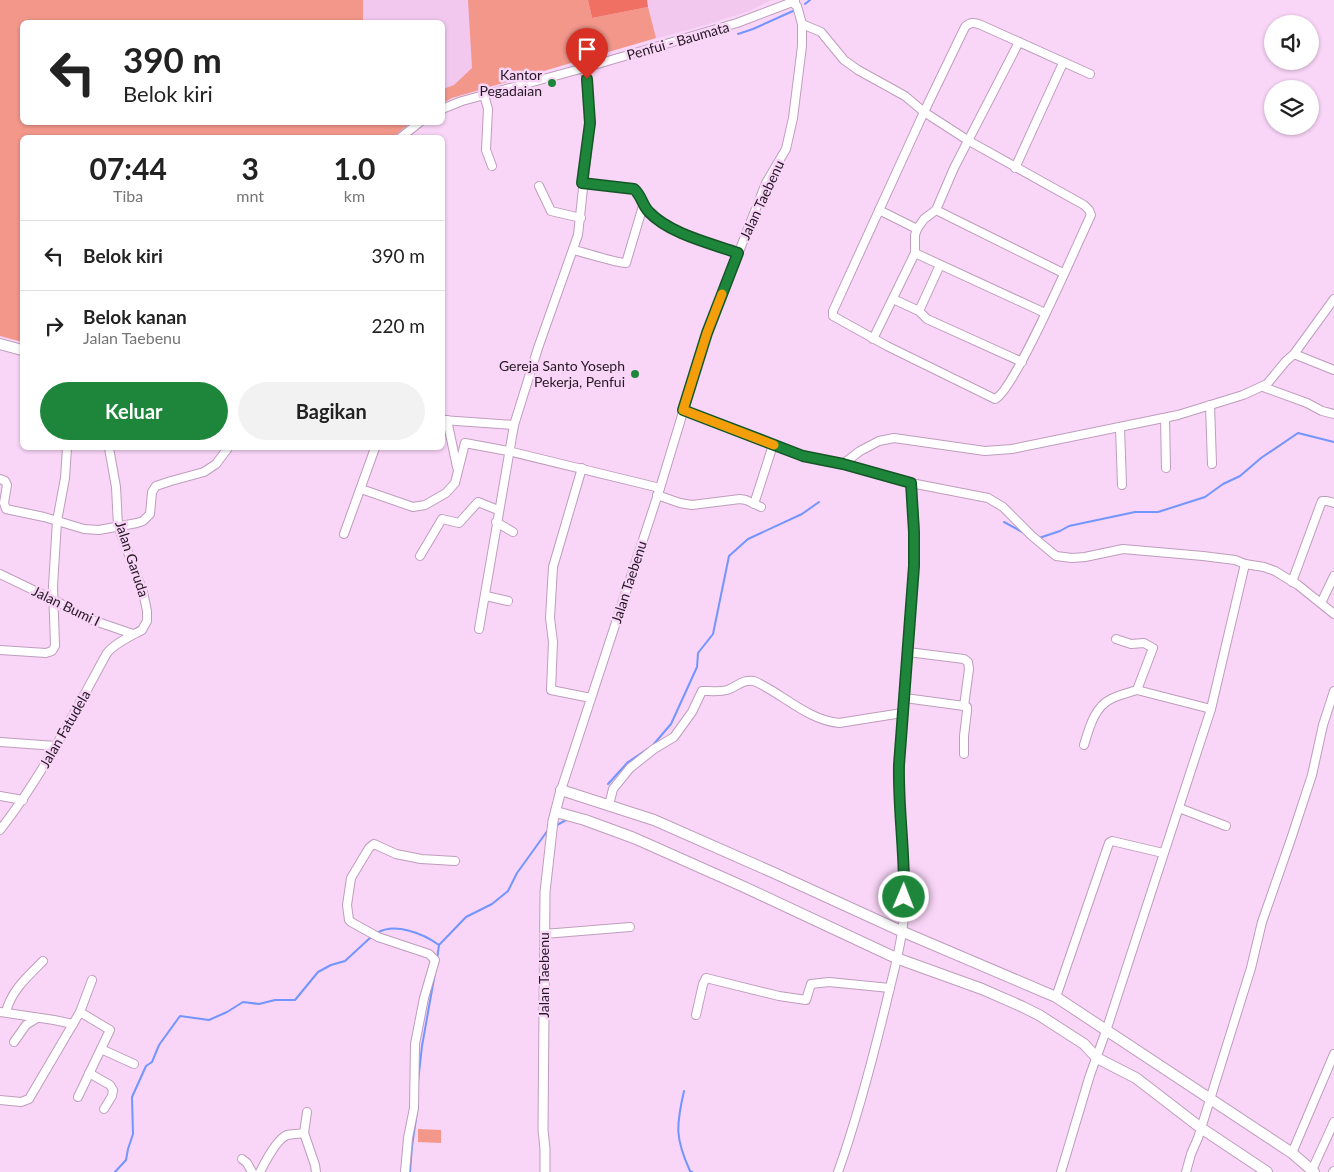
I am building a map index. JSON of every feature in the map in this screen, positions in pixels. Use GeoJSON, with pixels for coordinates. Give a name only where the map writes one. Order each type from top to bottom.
{"type":"FeatureCollection","features":[{"type":"Feature","properties":{"kind":"highway"},"geometry":{"type":"LineString","coordinates":[[0,344],[20,349]]}},
{"type":"Feature","properties":{"kind":"highway"},"geometry":{"type":"LineString","coordinates":[[561,790],[654,820],[1056,998],[1292,1153],[1313,1171]]}},
{"type":"Feature","properties":{"kind":"highway"},"geometry":{"type":"LineString","coordinates":[[554,817],[585,820],[643,842],[750,889],[896,958],[982,989],[1039,1014],[1084,1044],[1097,1058],[1136,1078],[1201,1128],[1267,1172]]}},
{"type":"Feature","properties":{"kind":"main road","name":"Jalan Taebenu"},"geometry":{"type":"LineString","coordinates":[[545,1172],[543,1130],[545,892],[554,817],[561,790]]}},
{"type":"Feature","properties":{"kind":"street","name":"Jalan Taebenu"},"geometry":{"type":"LineString","coordinates":[[561,790],[658,492],[707,333],[766,183],[787,144],[800,74],[802,24],[796,5]]}},
{"type":"Feature","properties":{"kind":"street","name":"Penfui - Baumata"},"geometry":{"type":"LineString","coordinates":[[445,109],[462,101],[552,75],[584,68],[796,5]]}},
{"type":"Feature","properties":{"kind":"street"},"geometry":{"type":"LineString","coordinates":[[802,24],[821,32],[844,60],[858,70],[905,96],[924,112],[969,141],[1084,205],[1089,210],[1091,215],[1022,362],[998,398],[995,399],[873,338],[833,316],[833,311],[924,112],[968,24],[974,22],[981,24],[1090,74]]}},
{"type":"Feature","properties":{"kind":"street"},"geometry":{"type":"LineString","coordinates":[[873,338],[915,253],[917,229],[921,222],[936,210],[1019,42]]}},
{"type":"Feature","properties":{"kind":"street"},"geometry":{"type":"LineString","coordinates":[[1015,168],[1063,63]]}},
{"type":"Feature","properties":{"kind":"street"},"geometry":{"type":"LineString","coordinates":[[479,629],[486,596],[508,451],[514,425],[543,332],[573,250],[581,218],[582,183],[590,123],[587,79],[584,68]]}},
{"type":"Feature","properties":{"kind":"street"},"geometry":{"type":"LineString","coordinates":[[484,95],[488,109],[486,150],[492,166]]}},
{"type":"Feature","properties":{"kind":"street"},"geometry":{"type":"LineString","coordinates":[[404,135],[416,125]]}},
{"type":"Feature","properties":{"kind":"street"},"geometry":{"type":"LineString","coordinates":[[573,250],[618,263],[626,262],[643,206],[642,200],[634,189],[582,183]]}},
{"type":"Feature","properties":{"kind":"street"},"geometry":{"type":"LineString","coordinates":[[539,186],[551,211],[581,218]]}},
{"type":"Feature","properties":{"kind":"street"},"geometry":{"type":"LineString","coordinates":[[643,206],[658,220],[679,232],[738,253]]}},
{"type":"Feature","properties":{"kind":"street"},"geometry":{"type":"LineString","coordinates":[[879,210],[917,229]]}},
{"type":"Feature","properties":{"kind":"street"},"geometry":{"type":"LineString","coordinates":[[936,210],[1063,273]]}},
{"type":"Feature","properties":{"kind":"street"},"geometry":{"type":"LineString","coordinates":[[915,253],[1045,313]]}},
{"type":"Feature","properties":{"kind":"street"},"geometry":{"type":"LineString","coordinates":[[919,311],[940,265]]}},
{"type":"Feature","properties":{"kind":"street"},"geometry":{"type":"LineString","coordinates":[[893,299],[919,311],[928,319],[1022,362]]}},
{"type":"Feature","properties":{"kind":"street"},"geometry":{"type":"LineString","coordinates":[[843,464],[860,451],[879,441],[894,438],[985,451],[998,451],[1044,444],[1165,418],[1210,405],[1263,387],[1294,354],[1334,299]]}},
{"type":"Feature","properties":{"kind":"street"},"geometry":{"type":"LineString","coordinates":[[1294,354],[1334,370]]}},
{"type":"Feature","properties":{"kind":"street"},"geometry":{"type":"LineString","coordinates":[[1263,387],[1334,414]]}},
{"type":"Feature","properties":{"kind":"street"},"geometry":{"type":"LineString","coordinates":[[1210,405],[1212,464]]}},
{"type":"Feature","properties":{"kind":"street"},"geometry":{"type":"LineString","coordinates":[[683,410],[803,456],[996,502],[1032,536],[1053,554],[1060,557],[1085,557],[1123,549],[1235,560],[1245,564],[1264,567],[1292,582],[1334,614]]}},
{"type":"Feature","properties":{"kind":"street"},"geometry":{"type":"LineString","coordinates":[[1165,418],[1166,468]]}},
{"type":"Feature","properties":{"kind":"street"},"geometry":{"type":"LineString","coordinates":[[458,471],[445,420],[514,425]]}},
{"type":"Feature","properties":{"kind":"street"},"geometry":{"type":"LineString","coordinates":[[1120,427],[1122,485]]}},
{"type":"Feature","properties":{"kind":"street"},"geometry":{"type":"LineString","coordinates":[[361,489],[413,507],[436,500],[455,483],[465,443],[582,468],[658,492],[680,503],[692,505],[733,499],[746,500],[758,506],[773,445]]}},
{"type":"Feature","properties":{"kind":"street"},"geometry":{"type":"LineString","coordinates":[[0,650],[46,653],[54,649],[52,599],[57,522],[67,450]]}},
{"type":"Feature","properties":{"kind":"street","name":"Jalan Garuda"},"geometry":{"type":"LineString","coordinates":[[109,450],[116,487],[118,526],[138,577],[148,611],[147,621],[142,630],[133,634]]}},
{"type":"Feature","properties":{"kind":"street"},"geometry":{"type":"LineString","coordinates":[[0,479],[7,484],[4,503],[6,509],[84,529],[99,530],[143,521],[150,514],[152,492],[156,486],[171,480],[204,472],[216,464],[226,450]]}},
{"type":"Feature","properties":{"kind":"street"},"geometry":{"type":"LineString","coordinates":[[344,534],[374,450]]}},
{"type":"Feature","properties":{"kind":"street"},"geometry":{"type":"LineString","coordinates":[[582,468],[553,567],[550,618],[553,642],[551,690],[591,698]]}},
{"type":"Feature","properties":{"kind":"street"},"geometry":{"type":"LineString","coordinates":[[838,1172],[872,1063],[890,988],[904,916],[904,859],[898,793],[914,541],[911,483]]}},
{"type":"Feature","properties":{"kind":"street"},"geometry":{"type":"LineString","coordinates":[[1292,582],[1322,501],[1334,503]]}},
{"type":"Feature","properties":{"kind":"street"},"geometry":{"type":"LineString","coordinates":[[420,556],[442,519],[459,523],[478,502],[498,510]]}},
{"type":"Feature","properties":{"kind":"street"},"geometry":{"type":"LineString","coordinates":[[496,522],[513,532]]}},
{"type":"Feature","properties":{"kind":"street"},"geometry":{"type":"LineString","coordinates":[[1061,1172],[1090,1075],[1106,1032],[1211,709],[1245,564]]}},
{"type":"Feature","properties":{"kind":"street","name":"Jalan Bumi I"},"geometry":{"type":"LineString","coordinates":[[0,574],[89,619],[133,634]]}},
{"type":"Feature","properties":{"kind":"street"},"geometry":{"type":"LineString","coordinates":[[1322,603],[1334,576]]}},
{"type":"Feature","properties":{"kind":"street"},"geometry":{"type":"LineString","coordinates":[[486,596],[508,601]]}},
{"type":"Feature","properties":{"kind":"street","name":"Jalan Fatudela"},"geometry":{"type":"LineString","coordinates":[[0,830],[23,800],[56,746],[107,653],[133,634]]}},
{"type":"Feature","properties":{"kind":"street"},"geometry":{"type":"LineString","coordinates":[[1116,639],[1131,644],[1144,643],[1153,648],[1137,690]]}},
{"type":"Feature","properties":{"kind":"street"},"geometry":{"type":"LineString","coordinates":[[908,652],[964,659],[968,662],[969,669],[964,706],[967,709],[964,754]]}},
{"type":"Feature","properties":{"kind":"street"},"geometry":{"type":"LineString","coordinates":[[609,805],[613,789],[630,768],[654,749],[674,737],[692,712],[702,691],[724,691],[743,681],[754,681],[816,716],[834,723],[902,713]]}},
{"type":"Feature","properties":{"kind":"street"},"geometry":{"type":"LineString","coordinates":[[1084,745],[1097,711],[1103,704],[1110,699],[1137,690],[1211,709]]}},
{"type":"Feature","properties":{"kind":"street"},"geometry":{"type":"LineString","coordinates":[[1186,1172],[1211,1099],[1251,968],[1262,922],[1312,775],[1323,725],[1334,691]]}},
{"type":"Feature","properties":{"kind":"street"},"geometry":{"type":"LineString","coordinates":[[905,698],[964,706]]}},
{"type":"Feature","properties":{"kind":"street"},"geometry":{"type":"LineString","coordinates":[[0,742],[56,746]]}},
{"type":"Feature","properties":{"kind":"street"},"geometry":{"type":"LineString","coordinates":[[0,796],[23,800]]}},
{"type":"Feature","properties":{"kind":"street"},"geometry":{"type":"LineString","coordinates":[[1179,808],[1226,826]]}},
{"type":"Feature","properties":{"kind":"street"},"geometry":{"type":"LineString","coordinates":[[1056,998],[1109,844],[1112,841],[1121,842],[1163,853]]}},
{"type":"Feature","properties":{"kind":"street"},"geometry":{"type":"LineString","coordinates":[[405,1172],[408,1138],[413,1118],[415,1044],[434,959],[378,937],[351,922],[347,906],[351,878],[371,845],[374,844],[396,854],[421,860],[455,861]]}},
{"type":"Feature","properties":{"kind":"street"},"geometry":{"type":"LineString","coordinates":[[544,934],[630,927]]}},
{"type":"Feature","properties":{"kind":"street"},"geometry":{"type":"LineString","coordinates":[[42,961],[17,988],[3,1012],[73,1024]]}},
{"type":"Feature","properties":{"kind":"street"},"geometry":{"type":"LineString","coordinates":[[696,1014],[706,978],[779,996],[806,1000],[811,984],[823,982],[890,988]]}},
{"type":"Feature","properties":{"kind":"street"},"geometry":{"type":"LineString","coordinates":[[0,1100],[21,1102],[29,1099],[80,1012],[92,980]]}},
{"type":"Feature","properties":{"kind":"street"},"geometry":{"type":"LineString","coordinates":[[78,1097],[110,1030],[80,1012]]}},
{"type":"Feature","properties":{"kind":"street"},"geometry":{"type":"LineString","coordinates":[[14,1042],[26,1025],[37,1018]]}},
{"type":"Feature","properties":{"kind":"street"},"geometry":{"type":"LineString","coordinates":[[101,1049],[134,1064]]}},
{"type":"Feature","properties":{"kind":"street"},"geometry":{"type":"LineString","coordinates":[[1292,1153],[1331,1069],[1334,1054]]}},
{"type":"Feature","properties":{"kind":"street"},"geometry":{"type":"LineString","coordinates":[[89,1073],[107,1083],[113,1090],[114,1094],[104,1109]]}},
{"type":"Feature","properties":{"kind":"street"},"geometry":{"type":"LineString","coordinates":[[307,1112],[304,1133],[316,1172]]}},
{"type":"Feature","properties":{"kind":"street"},"geometry":{"type":"LineString","coordinates":[[1313,1171],[1334,1122]]}},
{"type":"Feature","properties":{"kind":"street"},"geometry":{"type":"LineString","coordinates":[[260,1172],[276,1146],[284,1138],[289,1135],[304,1133]]}},
{"type":"Feature","properties":{"kind":"street"},"geometry":{"type":"LineString","coordinates":[[242,1160],[247,1163],[252,1172]]}},
{"type":"Feature","properties":{"kind":"shaded area"},"geometry":{"type":"Polygon","coordinates":[[[0,0],[771,0],[749,11],[709,24],[571,62],[453,97],[445,102],[445,20],[20,20],[20,125],[407,125],[395,135],[22,135],[0,0]]]}},
{"type":"Feature","properties":{"kind":"shaded area"},"geometry":{"type":"Polygon","coordinates":[[[0,0],[363,0],[363,20],[20,20],[20,125],[408,125],[396,135],[20,135],[20,341],[0,336],[0,0]]]}},
{"type":"Feature","properties":{"kind":"shaded area"},"geometry":{"type":"Polygon","coordinates":[[[468,0],[588,0],[592,18],[648,7],[656,38],[452,98],[445,102],[445,88],[454,85],[472,68],[468,0]]]}},
{"type":"Feature","properties":{"kind":"shaded area"},"geometry":{"type":"Polygon","coordinates":[[[588,0],[647,0],[648,7],[592,18],[588,0]]]}},
{"type":"Feature","properties":{"kind":"shaded area"},"geometry":{"type":"Polygon","coordinates":[[[418,1129],[441,1130],[441,1143],[418,1142],[418,1129]]]}},
{"type":"Feature","properties":{"kind":"waterway"},"geometry":{"type":"LineString","coordinates":[[805,4],[810,0]]}},
{"type":"Feature","properties":{"kind":"waterway"},"geometry":{"type":"LineString","coordinates":[[738,34],[793,11]]}},
{"type":"Feature","properties":{"kind":"waterway"},"geometry":{"type":"LineString","coordinates":[[1039,538],[1069,526],[1135,512],[1158,512],[1205,497],[1223,484],[1240,476],[1261,458],[1298,433],[1334,442]]}},
{"type":"Feature","properties":{"kind":"waterway"},"geometry":{"type":"LineString","coordinates":[[653,745],[671,724],[697,667],[698,653],[713,634],[729,556],[748,539],[802,514],[819,502]]}},
{"type":"Feature","properties":{"kind":"waterway"},"geometry":{"type":"LineString","coordinates":[[1004,522],[1026,534]]}},
{"type":"Feature","properties":{"kind":"waterway"},"geometry":{"type":"LineString","coordinates":[[608,784],[628,762],[649,748]]}},
{"type":"Feature","properties":{"kind":"waterway"},"geometry":{"type":"LineString","coordinates":[[557,825],[568,819]]}},
{"type":"Feature","properties":{"kind":"waterway"},"geometry":{"type":"LineString","coordinates":[[439,945],[466,917],[492,904],[508,891],[517,873],[548,830]]}},
{"type":"Feature","properties":{"kind":"waterway"},"geometry":{"type":"LineString","coordinates":[[377,933],[392,929],[418,933],[439,945],[437,959]]}},
{"type":"Feature","properties":{"kind":"waterway"},"geometry":{"type":"LineString","coordinates":[[115,1172],[126,1160],[133,1134],[132,1097],[146,1066],[152,1062],[159,1045],[180,1016],[209,1020],[243,1002],[259,1004],[275,1000],[295,1000],[318,972],[331,965],[345,961],[371,937]]}},
{"type":"Feature","properties":{"kind":"waterway"},"geometry":{"type":"LineString","coordinates":[[418,1082],[422,1046],[435,973]]}},
{"type":"Feature","properties":{"kind":"waterway"},"geometry":{"type":"LineString","coordinates":[[684,1091],[679,1114],[678,1132],[685,1160],[692,1172]]}},
{"type":"Feature","properties":{"kind":"waterway"},"geometry":{"type":"LineString","coordinates":[[410,1172],[418,1105]]}},
{"type":"Feature","properties":{"kind":"slow traffic"},"geometry":{"type":"LineString","coordinates":[[722,294],[707,333],[683,410],[774,445]]}},
{"type":"Feature","properties":{"kind":"place","name":"Kantor Pegadaian"},"geometry":{"type":"Point","coordinates":[552,83]}},
{"type":"Feature","properties":{"kind":"place","name":"Gereja Santo Yoseph Pekerja, Penfui"},"geometry":{"type":"Point","coordinates":[635,374]}},
{"type":"Feature","properties":{"kind":"route"},"geometry":{"type":"LineString","coordinates":[[587,79],[590,123],[582,183],[634,189],[642,200],[643,206],[658,220],[679,232],[738,253],[707,333],[683,410],[803,456],[820,461],[843,464],[911,483],[914,566],[905,698],[902,713],[898,793],[904,859],[904,897]]}}]}
